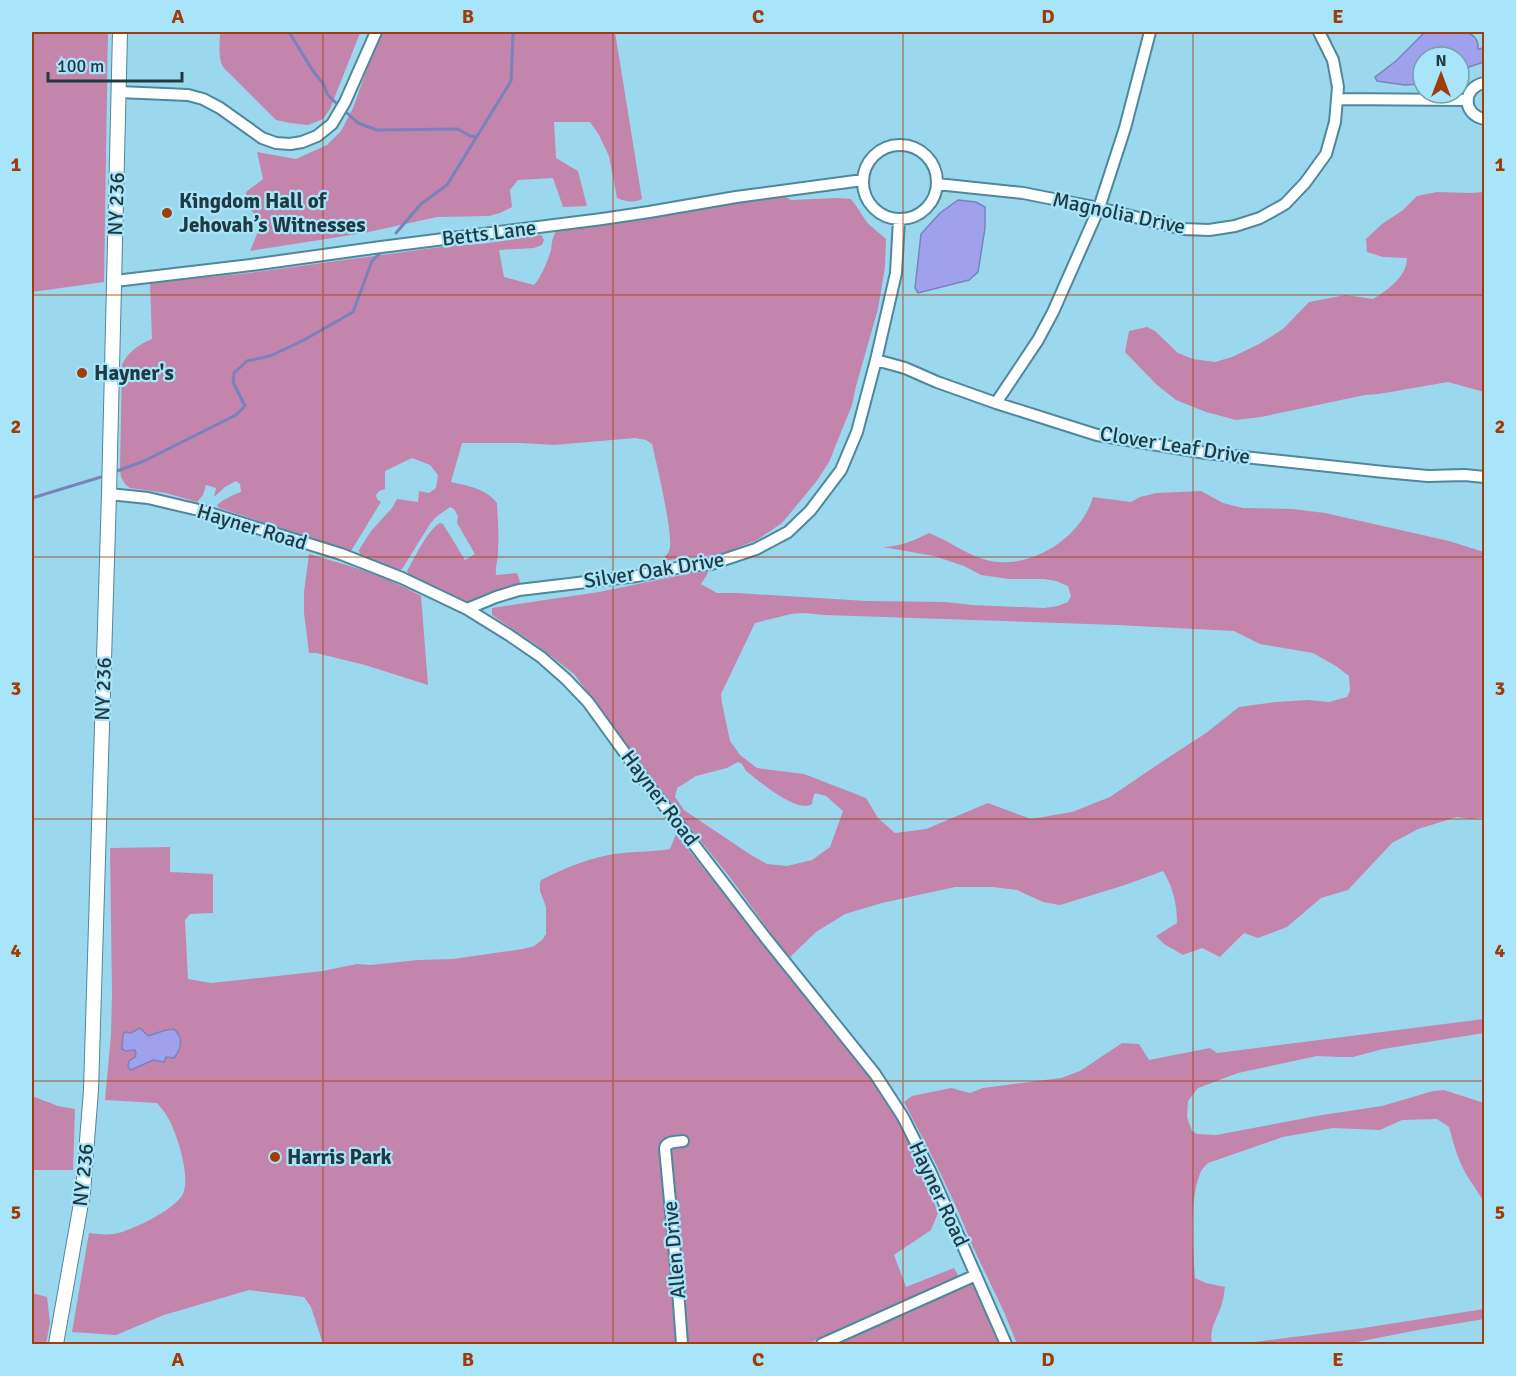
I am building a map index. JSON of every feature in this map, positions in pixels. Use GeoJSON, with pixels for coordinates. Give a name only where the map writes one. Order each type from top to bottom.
{"type":"FeatureCollection","features":[{"type":"Feature","properties":{"kind":"main road","name":"NY 236"},"geometry":{"type":"LineString","coordinates":[[56,1344],[83,1192],[91,1090],[115,281],[120,32]]}},
{"type":"Feature","properties":{"kind":"street"},"geometry":{"type":"LineString","coordinates":[[119,92],[188,95],[203,99],[220,108],[262,138],[276,143],[302,142],[317,136],[332,124],[345,102],[376,32]]}},
{"type":"Feature","properties":{"kind":"street"},"geometry":{"type":"LineString","coordinates":[[996,403],[1038,340],[1053,312],[1099,208],[1125,128],[1150,32]]}},
{"type":"Feature","properties":{"kind":"street","name":"Magnolia Drive"},"geometry":{"type":"LineString","coordinates":[[938,184],[1023,193],[1099,208],[1183,229],[1209,230],[1235,226],[1260,218],[1285,204],[1305,183],[1326,154],[1335,122],[1338,87],[1333,60],[1319,32]]}},
{"type":"Feature","properties":{"kind":"street"},"geometry":{"type":"LineString","coordinates":[[1471,91],[1474,87],[1485,83]]}},
{"type":"Feature","properties":{"kind":"street"},"geometry":{"type":"LineString","coordinates":[[1337,99],[1411,100]]}},
{"type":"Feature","properties":{"kind":"street"},"geometry":{"type":"LineString","coordinates":[[1469,105],[1473,114],[1485,119]]}},
{"type":"Feature","properties":{"kind":"street"},"geometry":{"type":"LineString","coordinates":[[910,146],[928,158],[938,177],[938,184],[934,198],[920,215],[899,220],[887,218],[869,204],[864,194],[864,171],[878,153],[888,147],[910,146]]}},
{"type":"Feature","properties":{"kind":"street","name":"Betts Lane"},"geometry":{"type":"LineString","coordinates":[[115,281],[602,219],[736,197],[863,180]]}},
{"type":"Feature","properties":{"kind":"street","name":"Silver Oak Drive"},"geometry":{"type":"LineString","coordinates":[[467,609],[519,590],[637,576],[687,566],[711,564],[756,549],[788,532],[810,511],[841,470],[857,432],[896,273],[899,220]]}},
{"type":"Feature","properties":{"kind":"street","name":"Clover Leaf Drive"},"geometry":{"type":"LineString","coordinates":[[876,360],[905,368],[996,403],[1097,435],[1206,453],[1428,476],[1485,477]]}},
{"type":"Feature","properties":{"kind":"street","name":"Hayner Road"},"geometry":{"type":"LineString","coordinates":[[109,494],[148,498],[203,511],[341,554],[406,580],[467,609],[541,657],[566,679],[588,702],[765,937],[875,1074],[903,1117],[931,1173],[1006,1344]]}},
{"type":"Feature","properties":{"kind":"street","name":"Allen Drive"},"geometry":{"type":"LineString","coordinates":[[682,1344],[665,1146],[683,1141]]}},
{"type":"Feature","properties":{"kind":"street"},"geometry":{"type":"LineString","coordinates":[[822,1344],[976,1275]]}},
{"type":"Feature","properties":{"kind":"shaded area"},"geometry":{"type":"Polygon","coordinates":[[[32,32],[108,32],[104,282],[32,292],[32,32]]]}},
{"type":"Feature","properties":{"kind":"shaded area"},"geometry":{"type":"Polygon","coordinates":[[[220,32],[360,33],[330,109],[323,119],[308,125],[276,120],[225,69],[220,60],[220,32]]]}},
{"type":"Feature","properties":{"kind":"shaded area"},"geometry":{"type":"Polygon","coordinates":[[[382,32],[615,32],[642,199],[630,201],[617,198],[609,156],[590,122],[554,122],[556,158],[578,171],[587,206],[563,207],[553,178],[518,180],[510,190],[512,207],[489,216],[437,217],[364,233],[250,251],[262,222],[248,207],[246,192],[263,179],[257,152],[296,159],[327,145],[341,131],[353,108],[382,32]]]}},
{"type":"Feature","properties":{"kind":"shaded area"},"geometry":{"type":"Polygon","coordinates":[[[1437,192],[1484,192],[1484,392],[1448,382],[1365,395],[1261,417],[1236,420],[1206,412],[1176,400],[1157,385],[1125,352],[1129,331],[1147,327],[1155,331],[1178,353],[1193,359],[1215,362],[1232,357],[1259,344],[1283,329],[1309,302],[1346,295],[1373,299],[1400,277],[1407,258],[1383,257],[1367,252],[1366,239],[1417,196],[1437,192]]]}},
{"type":"Feature","properties":{"kind":"shaded area"},"geometry":{"type":"Polygon","coordinates":[[[780,194],[791,200],[851,199],[866,221],[886,239],[885,267],[878,309],[852,405],[829,462],[816,482],[782,523],[757,540],[719,555],[664,561],[663,558],[669,552],[670,544],[667,517],[652,444],[646,440],[635,438],[554,445],[462,443],[451,482],[482,491],[497,503],[496,575],[517,573],[520,582],[518,587],[475,602],[462,602],[409,575],[407,571],[426,538],[440,523],[443,524],[465,560],[475,554],[457,523],[458,516],[450,507],[430,524],[402,569],[399,570],[360,555],[359,550],[371,531],[397,499],[418,502],[419,491],[429,493],[436,488],[438,475],[430,465],[412,458],[385,471],[385,489],[376,495],[381,502],[351,551],[219,508],[217,505],[228,497],[241,492],[240,484],[236,481],[214,497],[216,488],[206,485],[203,495],[197,502],[166,493],[130,488],[121,477],[122,365],[134,349],[152,339],[150,283],[249,273],[541,235],[544,240],[542,245],[534,248],[499,250],[504,277],[534,285],[546,264],[556,231],[780,194]]]}},
{"type":"Feature","properties":{"kind":"shaded area"},"geometry":{"type":"Polygon","coordinates":[[[1201,491],[1223,503],[1243,508],[1293,509],[1325,513],[1449,541],[1484,552],[1484,817],[1471,819],[1457,817],[1418,829],[1392,843],[1348,890],[1321,898],[1287,927],[1258,938],[1244,933],[1220,957],[1202,948],[1183,955],[1164,944],[1156,936],[1177,923],[1174,896],[1163,871],[1060,905],[1043,902],[1017,890],[993,887],[955,887],[882,903],[845,914],[816,932],[789,958],[574,674],[492,615],[492,608],[599,592],[706,570],[708,573],[701,584],[717,593],[1044,608],[1058,606],[1068,602],[1071,596],[1068,586],[1056,581],[981,575],[964,566],[934,556],[883,547],[913,541],[929,533],[983,559],[1000,562],[1017,561],[1034,557],[1065,539],[1087,512],[1093,497],[1131,502],[1156,493],[1201,491]],[[803,613],[755,623],[721,694],[730,741],[740,755],[757,768],[804,774],[866,798],[878,818],[895,833],[926,829],[988,803],[1031,819],[1072,812],[1110,797],[1206,733],[1239,707],[1308,700],[1329,702],[1347,697],[1350,691],[1349,676],[1313,653],[1260,644],[1234,631],[803,613]],[[738,762],[727,768],[696,776],[677,788],[675,797],[684,810],[767,864],[787,866],[812,860],[830,847],[843,811],[826,796],[815,793],[812,804],[805,806],[788,801],[760,782],[738,762]]]}},
{"type":"Feature","properties":{"kind":"shaded area"},"geometry":{"type":"Polygon","coordinates":[[[309,554],[380,577],[421,596],[428,685],[365,665],[309,653],[304,592],[309,554]]]}},
{"type":"Feature","properties":{"kind":"shaded area"},"geometry":{"type":"Polygon","coordinates":[[[676,834],[873,1082],[906,1134],[938,1213],[931,1230],[894,1255],[906,1287],[954,1268],[959,1277],[808,1344],[323,1344],[311,1307],[304,1297],[249,1290],[164,1315],[116,1335],[72,1332],[89,1233],[113,1234],[150,1220],[176,1203],[184,1190],[185,1180],[185,1169],[176,1135],[167,1116],[157,1103],[105,1100],[112,994],[110,848],[170,847],[170,872],[213,874],[213,913],[190,914],[185,920],[188,979],[211,983],[323,971],[357,964],[453,959],[534,946],[546,934],[546,907],[540,891],[541,880],[590,859],[622,853],[670,849],[676,834]]]}},
{"type":"Feature","properties":{"kind":"shaded area"},"geometry":{"type":"Polygon","coordinates":[[[1484,1019],[1484,1033],[1383,1049],[1353,1057],[1317,1056],[1238,1073],[1198,1088],[1188,1101],[1187,1117],[1192,1131],[1197,1134],[1216,1135],[1382,1106],[1433,1091],[1444,1090],[1484,1103],[1484,1203],[1463,1169],[1449,1127],[1437,1119],[1402,1120],[1380,1130],[1333,1128],[1283,1137],[1208,1163],[1201,1171],[1194,1197],[1193,1240],[1195,1278],[1225,1287],[1222,1305],[1212,1330],[1212,1344],[1017,1344],[959,1213],[904,1102],[912,1096],[951,1088],[970,1093],[983,1088],[1061,1078],[1080,1071],[1122,1043],[1139,1044],[1149,1060],[1210,1048],[1217,1053],[1484,1019]]]}},
{"type":"Feature","properties":{"kind":"shaded area"},"geometry":{"type":"Polygon","coordinates":[[[32,1096],[58,1106],[75,1109],[73,1170],[32,1170],[32,1096]]]}},
{"type":"Feature","properties":{"kind":"shaded area"},"geometry":{"type":"Polygon","coordinates":[[[973,1281],[1000,1344],[831,1344],[973,1281]]]}},
{"type":"Feature","properties":{"kind":"shaded area"},"geometry":{"type":"Polygon","coordinates":[[[32,1293],[47,1297],[50,1323],[46,1344],[32,1344],[32,1293]]]}},
{"type":"Feature","properties":{"kind":"shaded area"},"geometry":{"type":"Polygon","coordinates":[[[1484,1309],[1484,1319],[1347,1344],[1239,1344],[1357,1329],[1484,1309]]]}},
{"type":"Feature","properties":{"kind":"water"},"geometry":{"type":"Polygon","coordinates":[[[1449,30],[1466,32],[1477,41],[1478,49],[1484,48],[1484,62],[1471,66],[1471,45],[1412,45],[1425,32],[1449,30]]]}},
{"type":"Feature","properties":{"kind":"water"},"geometry":{"type":"Polygon","coordinates":[[[1411,46],[1411,85],[1377,81],[1375,77],[1411,46]]]}},
{"type":"Feature","properties":{"kind":"water"},"geometry":{"type":"Polygon","coordinates":[[[958,200],[976,202],[985,207],[985,228],[978,272],[969,280],[918,293],[915,288],[921,234],[940,213],[958,200]]]}},
{"type":"Feature","properties":{"kind":"water"},"geometry":{"type":"Polygon","coordinates":[[[140,1028],[148,1036],[174,1029],[179,1036],[180,1044],[174,1058],[166,1057],[164,1062],[153,1060],[131,1070],[128,1067],[129,1061],[135,1057],[136,1053],[135,1050],[122,1049],[123,1035],[125,1032],[131,1033],[140,1028]]]}},
{"type":"Feature","properties":{"kind":"waterway"},"geometry":{"type":"LineString","coordinates":[[289,32],[324,85],[327,94],[336,103]]}},
{"type":"Feature","properties":{"kind":"waterway"},"geometry":{"type":"LineString","coordinates":[[396,233],[421,204],[447,185],[511,81],[513,34],[515,32]]}},
{"type":"Feature","properties":{"kind":"waterway"},"geometry":{"type":"LineString","coordinates":[[347,113],[358,123],[377,130],[458,129],[476,137]]}},
{"type":"Feature","properties":{"kind":"waterway"},"geometry":{"type":"LineString","coordinates":[[117,471],[144,461],[236,415],[245,406],[233,382],[234,373],[247,361],[270,356],[353,312],[372,261],[379,254]]}},
{"type":"Feature","properties":{"kind":"waterway"},"geometry":{"type":"LineString","coordinates":[[32,498],[101,477]]}},
{"type":"Feature","properties":{"kind":"place","name":"Kingdom Hall of Jehovah’s Witnesses"},"geometry":{"type":"Point","coordinates":[167,213]}},
{"type":"Feature","properties":{"kind":"place","name":"Hayner's"},"geometry":{"type":"Point","coordinates":[82,373]}},
{"type":"Feature","properties":{"kind":"place","name":"Harris Park"},"geometry":{"type":"Point","coordinates":[275,1157]}}]}
